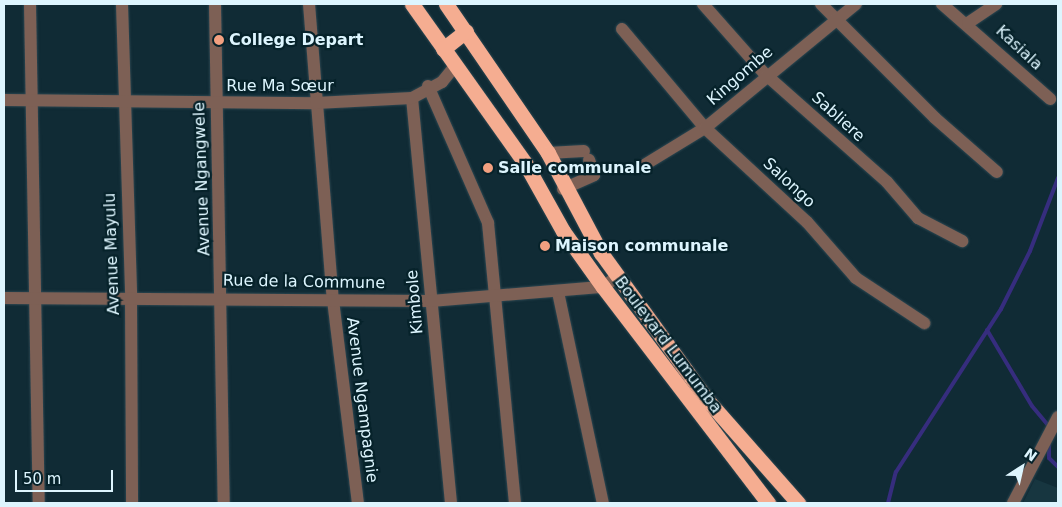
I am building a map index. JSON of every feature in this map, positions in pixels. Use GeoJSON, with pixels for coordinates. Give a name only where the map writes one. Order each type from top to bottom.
{"type":"FeatureCollection","features":[{"type":"Feature","properties":{"kind":"highway","name":"Boulevard Lumumba"},"geometry":{"type":"LineString","coordinates":[[412,4],[454,66],[525,162],[563,231],[603,287],[768,503]]}},
{"type":"Feature","properties":{"kind":"highway","name":"Boulevard Lumumba"},"geometry":{"type":"LineString","coordinates":[[446,4],[548,153],[563,189],[618,276],[709,402],[798,503]]}},
{"type":"Feature","properties":{"kind":"highway"},"geometry":{"type":"LineString","coordinates":[[443,49],[466,31]]}},
{"type":"Feature","properties":{"kind":"street"},"geometry":{"type":"LineString","coordinates":[[30,4],[33,298],[38,503]]}},
{"type":"Feature","properties":{"kind":"street","name":"Avenue Mayulu"},"geometry":{"type":"LineString","coordinates":[[122,4],[122,101],[131,298],[132,503]]}},
{"type":"Feature","properties":{"kind":"street","name":"Avenue Ngangwele"},"geometry":{"type":"LineString","coordinates":[[215,4],[214,102],[223,297],[224,503]]}},
{"type":"Feature","properties":{"kind":"street","name":"Avenue Ngampagnie"},"geometry":{"type":"LineString","coordinates":[[309,4],[333,300],[358,503]]}},
{"type":"Feature","properties":{"kind":"street","name":"Sabliere"},"geometry":{"type":"LineString","coordinates":[[703,4],[765,74],[887,182],[918,218],[962,241]]}},
{"type":"Feature","properties":{"kind":"street"},"geometry":{"type":"LineString","coordinates":[[821,4],[834,19],[997,172]]}},
{"type":"Feature","properties":{"kind":"street","name":"Kingombe"},"geometry":{"type":"LineString","coordinates":[[641,167],[705,128],[765,74],[834,19],[856,4]]}},
{"type":"Feature","properties":{"kind":"street","name":"Kasiala"},"geometry":{"type":"LineString","coordinates":[[942,4],[968,23],[1050,99]]}},
{"type":"Feature","properties":{"kind":"street"},"geometry":{"type":"LineString","coordinates":[[968,23],[996,4]]}},
{"type":"Feature","properties":{"kind":"street","name":"Salongo"},"geometry":{"type":"LineString","coordinates":[[622,29],[641,56],[705,128],[806,222],[856,278],[924,323]]}},
{"type":"Feature","properties":{"kind":"street"},"geometry":{"type":"LineString","coordinates":[[412,98],[428,86],[442,82],[454,66]]}},
{"type":"Feature","properties":{"kind":"street"},"geometry":{"type":"LineString","coordinates":[[428,86],[488,223],[492,297],[515,503]]}},
{"type":"Feature","properties":{"kind":"street","name":"Rue Ma Sœur"},"geometry":{"type":"LineString","coordinates":[[4,100],[316,102],[412,98]]}},
{"type":"Feature","properties":{"kind":"street","name":"Kimbole"},"geometry":{"type":"LineString","coordinates":[[412,98],[451,503]]}},
{"type":"Feature","properties":{"kind":"street"},"geometry":{"type":"LineString","coordinates":[[548,153],[587,156],[594,175],[563,189]]}},
{"type":"Feature","properties":{"kind":"street"},"geometry":{"type":"LineString","coordinates":[[603,287],[618,276]]}},
{"type":"Feature","properties":{"kind":"street","name":"Rue de la Commune"},"geometry":{"type":"LineString","coordinates":[[4,298],[223,297],[431,301],[603,287]]}},
{"type":"Feature","properties":{"kind":"street"},"geometry":{"type":"LineString","coordinates":[[558,292],[604,503]]}},
{"type":"Feature","properties":{"kind":"street"},"geometry":{"type":"LineString","coordinates":[[1013,503],[1058,417]]}},
{"type":"Feature","properties":{"kind":"shaded area"},"geometry":{"type":"Polygon","coordinates":[[[1035,479],[1058,488],[1058,503],[1023,503],[1035,479]]]}},
{"type":"Feature","properties":{"kind":"waterway"},"geometry":{"type":"LineString","coordinates":[[888,503],[896,472],[1001,309],[1030,251],[1058,178]]}},
{"type":"Feature","properties":{"kind":"waterway"},"geometry":{"type":"LineString","coordinates":[[987,330],[1032,406],[1049,426]]}},
{"type":"Feature","properties":{"kind":"waterway"},"geometry":{"type":"LineString","coordinates":[[1049,443],[1049,458],[1058,467]]}},
{"type":"Feature","properties":{"kind":"place","name":"College Depart"},"geometry":{"type":"Point","coordinates":[219,40]}},
{"type":"Feature","properties":{"kind":"place","name":"Salle communale"},"geometry":{"type":"Point","coordinates":[488,168]}},
{"type":"Feature","properties":{"kind":"place","name":"Maison communale"},"geometry":{"type":"Point","coordinates":[545,246]}}]}
